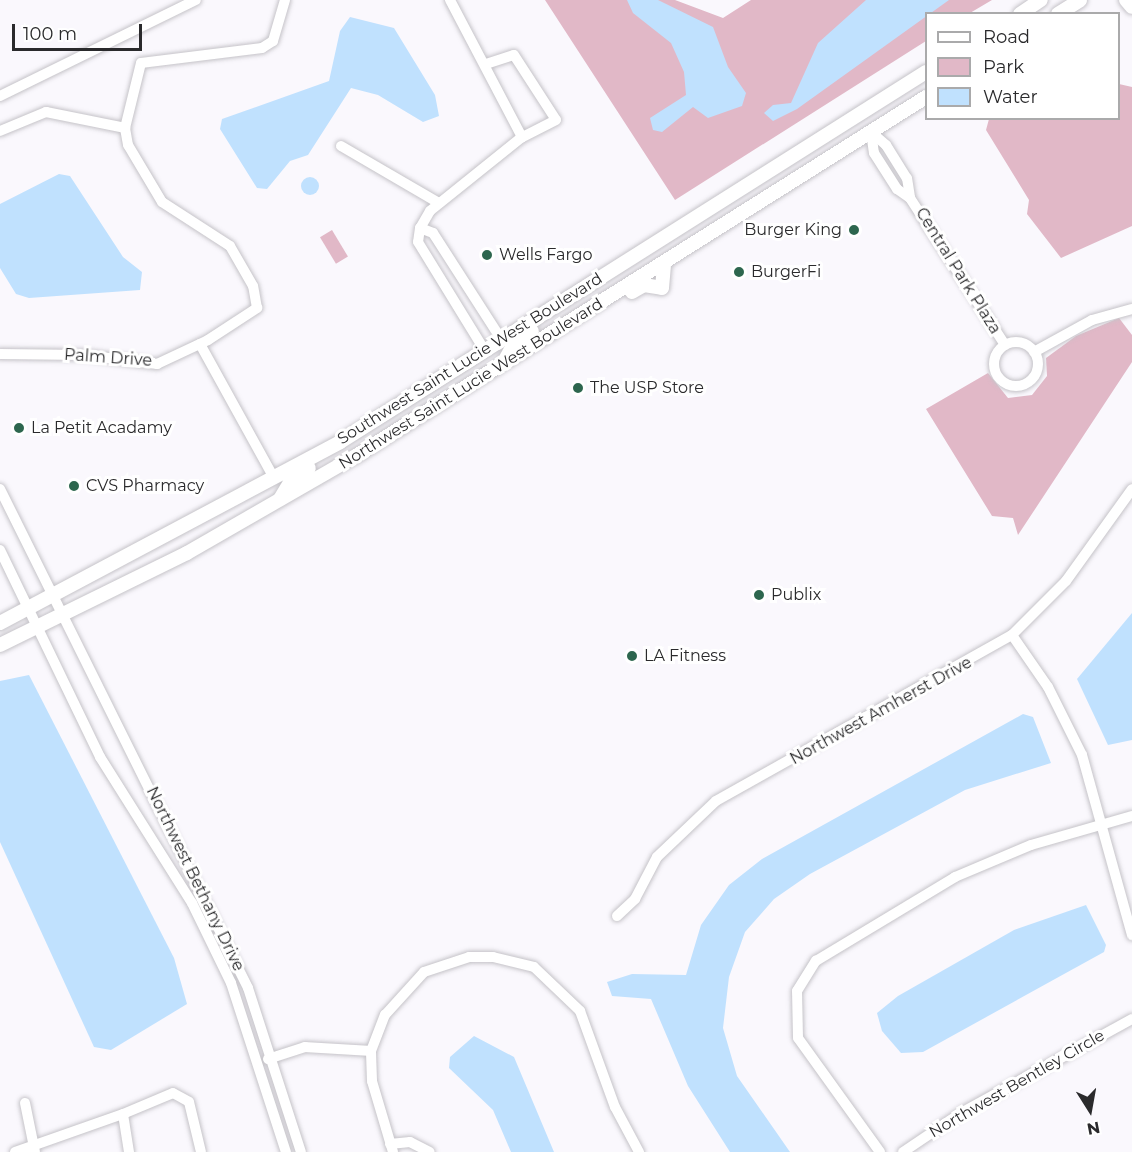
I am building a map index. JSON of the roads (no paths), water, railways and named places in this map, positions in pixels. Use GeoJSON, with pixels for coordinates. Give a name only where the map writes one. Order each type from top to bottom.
{"type":"FeatureCollection","features":[{"type":"Feature","properties":{"kind":"main road"},"geometry":{"type":"LineString","coordinates":[[1023,12],[1041,0]]}},
{"type":"Feature","properties":{"kind":"main road"},"geometry":{"type":"LineString","coordinates":[[1061,12],[1080,0]]}},
{"type":"Feature","properties":{"kind":"main road"},"geometry":{"type":"LineString","coordinates":[[1126,0],[1132,7]]}},
{"type":"Feature","properties":{"kind":"main road","name":"Southwest Saint Lucie West Boulevard"},"geometry":{"type":"LineString","coordinates":[[0,623],[54,597],[274,478],[376,419],[925,75]]}},
{"type":"Feature","properties":{"kind":"main road"},"geometry":{"type":"LineString","coordinates":[[871,132],[876,114],[925,76]]}},
{"type":"Feature","properties":{"kind":"main road","name":"Northwest Saint Lucie West Boulevard"},"geometry":{"type":"LineString","coordinates":[[0,645],[64,615],[279,501],[568,324],[925,98]]}},
{"type":"Feature","properties":{"kind":"main road"},"geometry":{"type":"LineString","coordinates":[[568,324],[587,319],[644,285],[662,288],[664,264]]}},
{"type":"Feature","properties":{"kind":"main road"},"geometry":{"type":"LineString","coordinates":[[503,364],[518,339],[581,300],[602,276]]}},
{"type":"Feature","properties":{"kind":"main road"},"geometry":{"type":"LineString","coordinates":[[449,398],[493,362],[501,339]]}},
{"type":"Feature","properties":{"kind":"main road"},"geometry":{"type":"LineString","coordinates":[[279,501],[297,476],[356,439],[376,419]]}},
{"type":"Feature","properties":{"kind":"main road"},"geometry":{"type":"LineString","coordinates":[[224,531],[270,495],[274,478]]}},
{"type":"Feature","properties":{"kind":"street"},"geometry":{"type":"LineString","coordinates":[[0,96],[196,0]]}},
{"type":"Feature","properties":{"kind":"street"},"geometry":{"type":"LineString","coordinates":[[0,131],[46,112],[125,128],[141,63],[262,48],[273,41],[285,0]]}},
{"type":"Feature","properties":{"kind":"street"},"geometry":{"type":"LineString","coordinates":[[450,0],[486,64],[522,136]]}},
{"type":"Feature","properties":{"kind":"street"},"geometry":{"type":"LineString","coordinates":[[485,351],[418,242],[420,228],[439,203],[522,136],[556,120],[514,55],[486,64]]}},
{"type":"Feature","properties":{"kind":"street","name":"Palm Drive"},"geometry":{"type":"LineString","coordinates":[[0,354],[84,355],[157,364],[200,344],[257,308],[255,292],[230,246],[162,202],[128,145],[125,128]]}},
{"type":"Feature","properties":{"kind":"street","name":"Central Park Plaza"},"geometry":{"type":"LineString","coordinates":[[871,132],[907,178],[910,198],[1005,345]]}},
{"type":"Feature","properties":{"kind":"street"},"geometry":{"type":"LineString","coordinates":[[341,146],[439,203]]}},
{"type":"Feature","properties":{"kind":"street"},"geometry":{"type":"LineString","coordinates":[[420,228],[433,232],[501,339]]}},
{"type":"Feature","properties":{"kind":"street"},"geometry":{"type":"LineString","coordinates":[[432,265],[448,256]]}},
{"type":"Feature","properties":{"kind":"street"},"geometry":{"type":"LineString","coordinates":[[463,315],[479,305]]}},
{"type":"Feature","properties":{"kind":"street"},"geometry":{"type":"LineString","coordinates":[[1034,352],[1092,320],[1132,309]]}},
{"type":"Feature","properties":{"kind":"street"},"geometry":{"type":"LineString","coordinates":[[1024,343],[1034,352],[1038,366],[1032,379],[1012,385],[996,371],[996,357],[1005,345],[1024,343]]}},
{"type":"Feature","properties":{"kind":"street"},"geometry":{"type":"LineString","coordinates":[[200,344],[274,478]]}},
{"type":"Feature","properties":{"kind":"street","name":"Northwest Bethany Drive"},"geometry":{"type":"LineString","coordinates":[[0,489],[207,900],[274,1057],[301,1152]]}},
{"type":"Feature","properties":{"kind":"street","name":"Northwest Amherst Drive"},"geometry":{"type":"LineString","coordinates":[[617,916],[635,899],[657,857],[716,801],[1012,635],[1066,581],[1132,489]]}},
{"type":"Feature","properties":{"kind":"street","name":"Northwest Bethany Drive"},"geometry":{"type":"LineString","coordinates":[[0,550],[35,629],[100,757],[192,903],[231,983],[259,1062],[286,1152]]}},
{"type":"Feature","properties":{"kind":"street"},"geometry":{"type":"LineString","coordinates":[[1012,635],[1068,721],[1101,824],[1132,935]]}},
{"type":"Feature","properties":{"kind":"street"},"geometry":{"type":"LineString","coordinates":[[880,1152],[798,1038],[797,991],[806,974],[832,947],[955,877],[1101,824],[1132,816]]}},
{"type":"Feature","properties":{"kind":"street"},"geometry":{"type":"LineString","coordinates":[[430,1152],[410,1142],[391,1148],[372,1081],[371,1051],[385,1015],[424,972],[469,957],[516,960],[555,982],[580,1011],[615,1107],[639,1152]]}},
{"type":"Feature","properties":{"kind":"street","name":"Northwest Bentley Circle"},"geometry":{"type":"LineString","coordinates":[[903,1152],[961,1113],[1132,1019]]}},
{"type":"Feature","properties":{"kind":"street"},"geometry":{"type":"LineString","coordinates":[[259,1062],[325,1046],[371,1051]]}},
{"type":"Feature","properties":{"kind":"street"},"geometry":{"type":"LineString","coordinates":[[19,1152],[35,1150],[168,1094],[182,1095],[198,1127],[201,1152]]}},
{"type":"Feature","properties":{"kind":"street"},"geometry":{"type":"LineString","coordinates":[[25,1102],[35,1150]]}},
{"type":"Feature","properties":{"kind":"street"},"geometry":{"type":"LineString","coordinates":[[123,1114],[129,1152]]}},
{"type":"Feature","properties":{"kind":"water"},"geometry":{"type":"Polygon","coordinates":[[[627,0],[658,0],[713,27],[728,67],[746,93],[742,106],[708,118],[693,107],[662,132],[653,130],[650,118],[686,95],[684,72],[671,43],[633,13],[627,0]]]}},
{"type":"Feature","properties":{"kind":"water"},"geometry":{"type":"Polygon","coordinates":[[[866,0],[949,0],[932,12],[925,12],[925,17],[797,109],[773,121],[764,113],[773,105],[791,103],[818,43],[866,0]]]}},
{"type":"Feature","properties":{"kind":"water"},"geometry":{"type":"Polygon","coordinates":[[[350,17],[394,28],[435,95],[439,116],[423,122],[378,95],[351,88],[308,155],[290,161],[267,189],[257,188],[220,129],[222,119],[329,81],[340,31],[350,17]]]}},
{"type":"Feature","properties":{"kind":"water"},"geometry":{"type":"Polygon","coordinates":[[[59,174],[70,176],[123,257],[142,272],[140,290],[29,298],[16,294],[0,268],[0,204],[59,174]]]}},
{"type":"Feature","properties":{"kind":"water"},"geometry":{"type":"Polygon","coordinates":[[[306,177],[314,177],[319,182],[317,193],[306,195],[301,190],[301,182],[306,177]]]}},
{"type":"Feature","properties":{"kind":"water"},"geometry":{"type":"Polygon","coordinates":[[[1132,613],[1132,740],[1108,745],[1077,679],[1132,613]]]}},
{"type":"Feature","properties":{"kind":"water"},"geometry":{"type":"Polygon","coordinates":[[[29,675],[174,958],[187,1004],[111,1050],[94,1047],[0,842],[0,681],[29,675]]]}},
{"type":"Feature","properties":{"kind":"water"},"geometry":{"type":"Polygon","coordinates":[[[1023,714],[1033,717],[1051,763],[965,790],[810,874],[774,899],[745,932],[729,977],[723,1028],[737,1076],[790,1152],[730,1152],[688,1086],[651,999],[612,996],[607,982],[632,974],[686,975],[701,925],[729,885],[762,859],[1023,714]]]}},
{"type":"Feature","properties":{"kind":"water"},"geometry":{"type":"Polygon","coordinates":[[[1086,905],[1106,945],[1104,952],[923,1052],[901,1053],[882,1031],[877,1013],[898,996],[1014,930],[1086,905]]]}},
{"type":"Feature","properties":{"kind":"water"},"geometry":{"type":"Polygon","coordinates":[[[474,1036],[514,1057],[554,1152],[511,1152],[493,1110],[449,1068],[450,1057],[474,1036]]]}},
{"type":"Feature","properties":{"kind":"place","name":"Burger King"},"geometry":{"type":"Point","coordinates":[854,230]}},
{"type":"Feature","properties":{"kind":"place","name":"Wells Fargo"},"geometry":{"type":"Point","coordinates":[487,255]}},
{"type":"Feature","properties":{"kind":"place","name":"BurgerFi"},"geometry":{"type":"Point","coordinates":[739,272]}},
{"type":"Feature","properties":{"kind":"place","name":"The USP Store"},"geometry":{"type":"Point","coordinates":[578,388]}},
{"type":"Feature","properties":{"kind":"place","name":"La Petit Acadamy"},"geometry":{"type":"Point","coordinates":[19,428]}},
{"type":"Feature","properties":{"kind":"place","name":"CVS Pharmacy"},"geometry":{"type":"Point","coordinates":[74,486]}},
{"type":"Feature","properties":{"kind":"place","name":"Publix"},"geometry":{"type":"Point","coordinates":[759,595]}},
{"type":"Feature","properties":{"kind":"place","name":"LA Fitness"},"geometry":{"type":"Point","coordinates":[632,656]}}]}
